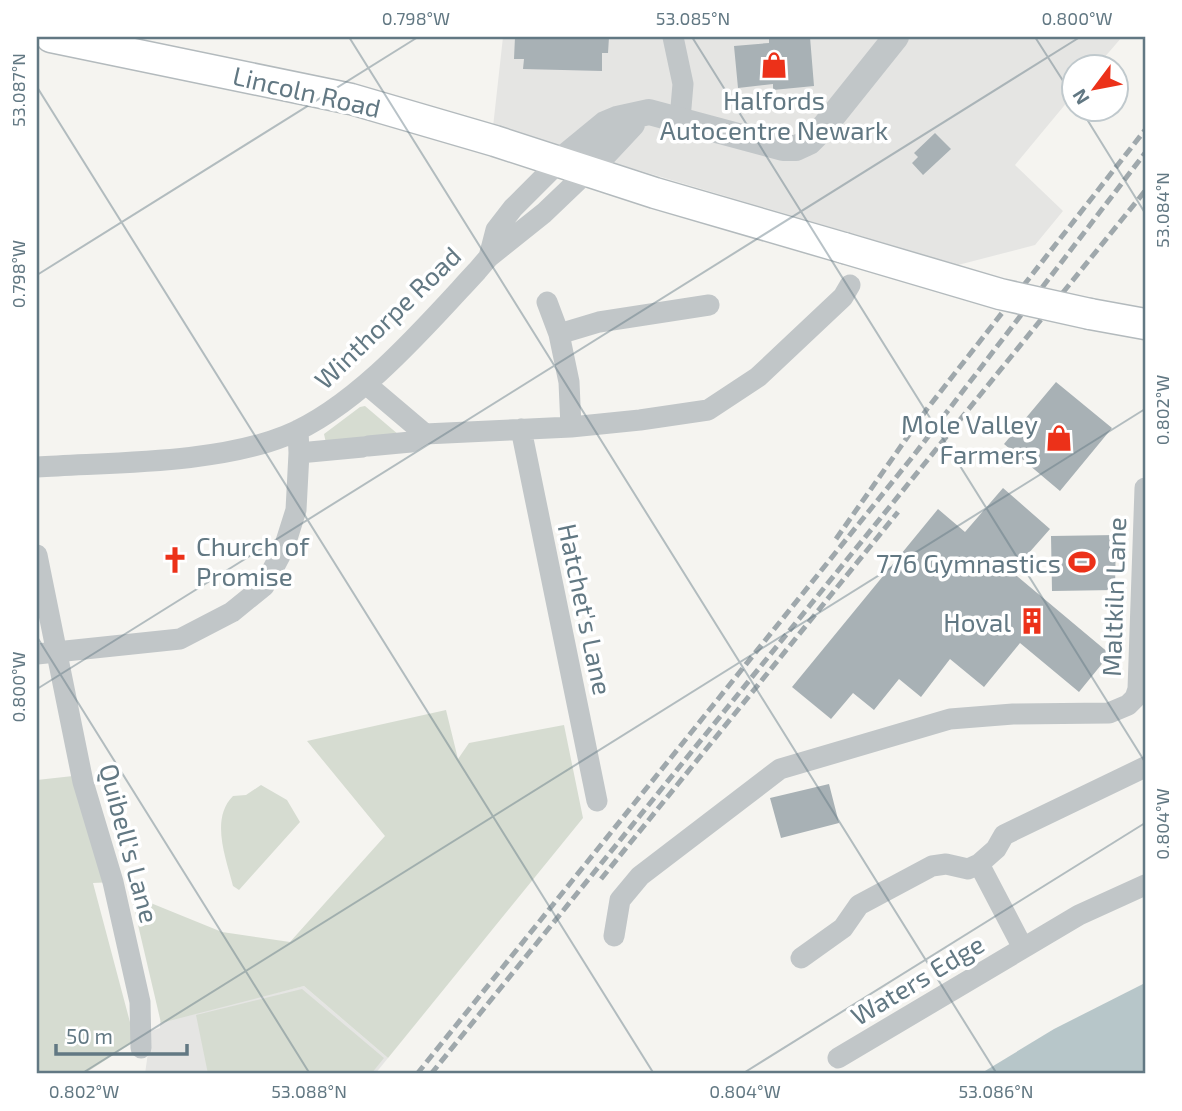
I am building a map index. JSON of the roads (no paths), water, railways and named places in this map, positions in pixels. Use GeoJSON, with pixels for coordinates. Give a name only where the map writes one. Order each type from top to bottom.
{"type":"FeatureCollection","features":[{"type":"Feature","properties":{"kind":"main road","name":"Lincoln Road"},"geometry":{"type":"LineString","coordinates":[[51,37],[351,99],[1000,294],[1145,324]]}},
{"type":"Feature","properties":{"kind":"street"},"geometry":{"type":"LineString","coordinates":[[674,37],[683,84],[680,119]]}},
{"type":"Feature","properties":{"kind":"street"},"geometry":{"type":"LineString","coordinates":[[560,161],[605,124],[617,118],[649,112],[783,148],[796,148],[809,142],[824,127],[896,37]]}},
{"type":"Feature","properties":{"kind":"street"},"geometry":{"type":"LineString","coordinates":[[588,172],[632,124],[631,117]]}},
{"type":"Feature","properties":{"kind":"street","name":"Winthorpe Road"},"geometry":{"type":"LineString","coordinates":[[489,257],[496,230],[513,208],[560,161]]}},
{"type":"Feature","properties":{"kind":"street","name":"Winthorpe Road"},"geometry":{"type":"LineString","coordinates":[[37,467],[226,452],[282,438],[298,430],[320,418],[366,384],[489,257],[544,214],[588,172]]}},
{"type":"Feature","properties":{"kind":"street"},"geometry":{"type":"LineString","coordinates":[[299,453],[411,442],[425,434],[571,426],[708,410],[758,377],[844,297],[850,285]]}},
{"type":"Feature","properties":{"kind":"street"},"geometry":{"type":"LineString","coordinates":[[547,302],[559,334],[569,382],[571,426]]}},
{"type":"Feature","properties":{"kind":"street"},"geometry":{"type":"LineString","coordinates":[[559,334],[599,323],[709,305]]}},
{"type":"Feature","properties":{"kind":"street"},"geometry":{"type":"LineString","coordinates":[[366,384],[425,434]]}},
{"type":"Feature","properties":{"kind":"street","name":"Hatchet's Lane"},"geometry":{"type":"LineString","coordinates":[[521,429],[597,801]]}},
{"type":"Feature","properties":{"kind":"street"},"geometry":{"type":"LineString","coordinates":[[47,653],[180,639],[232,612],[264,586],[284,548],[296,510],[298,430]]}},
{"type":"Feature","properties":{"kind":"street","name":"Maltkiln Lane"},"geometry":{"type":"LineString","coordinates":[[614,936],[620,900],[634,881],[780,769],[950,719],[1013,714],[1109,713],[1128,705],[1138,690],[1145,488]]}},
{"type":"Feature","properties":{"kind":"street","name":"Quibell's Lane"},"geometry":{"type":"LineString","coordinates":[[37,555],[47,653],[113,882],[141,1002],[141,1048]]}},
{"type":"Feature","properties":{"kind":"street"},"geometry":{"type":"LineString","coordinates":[[801,958],[843,928],[859,905],[932,866],[946,864],[968,869],[979,864],[996,849],[1004,835],[1145,767]]}},
{"type":"Feature","properties":{"kind":"street","name":"Waters Edge"},"geometry":{"type":"LineString","coordinates":[[979,864],[1023,948]]}},
{"type":"Feature","properties":{"kind":"street","name":"Waters Edge"},"geometry":{"type":"LineString","coordinates":[[838,1058],[1079,915],[1145,885]]}},
{"type":"Feature","properties":{"kind":"railway"},"geometry":{"type":"LineString","coordinates":[[836,539],[927,409],[1145,130]]}},
{"type":"Feature","properties":{"kind":"railway"},"geometry":{"type":"LineString","coordinates":[[417,1074],[914,455],[1145,153]]}},
{"type":"Feature","properties":{"kind":"railway"},"geometry":{"type":"LineString","coordinates":[[431,1074],[1145,191]]}},
{"type":"Feature","properties":{"kind":"railway"},"geometry":{"type":"LineString","coordinates":[[601,879],[898,512]]}},
{"type":"Feature","properties":{"kind":"place","name":"Halfords Autocentre Newark"},"geometry":{"type":"Point","coordinates":[774,65]}},
{"type":"Feature","properties":{"kind":"place","name":"Mole Valley Farmers"},"geometry":{"type":"Point","coordinates":[1059,438]}},
{"type":"Feature","properties":{"kind":"place","name":"Church of Promise"},"geometry":{"type":"Point","coordinates":[175,560]}},
{"type":"Feature","properties":{"kind":"place","name":"776 Gymnastics"},"geometry":{"type":"Point","coordinates":[1082,562]}},
{"type":"Feature","properties":{"kind":"place","name":"Hoval"},"geometry":{"type":"Point","coordinates":[1032,621]}}]}
